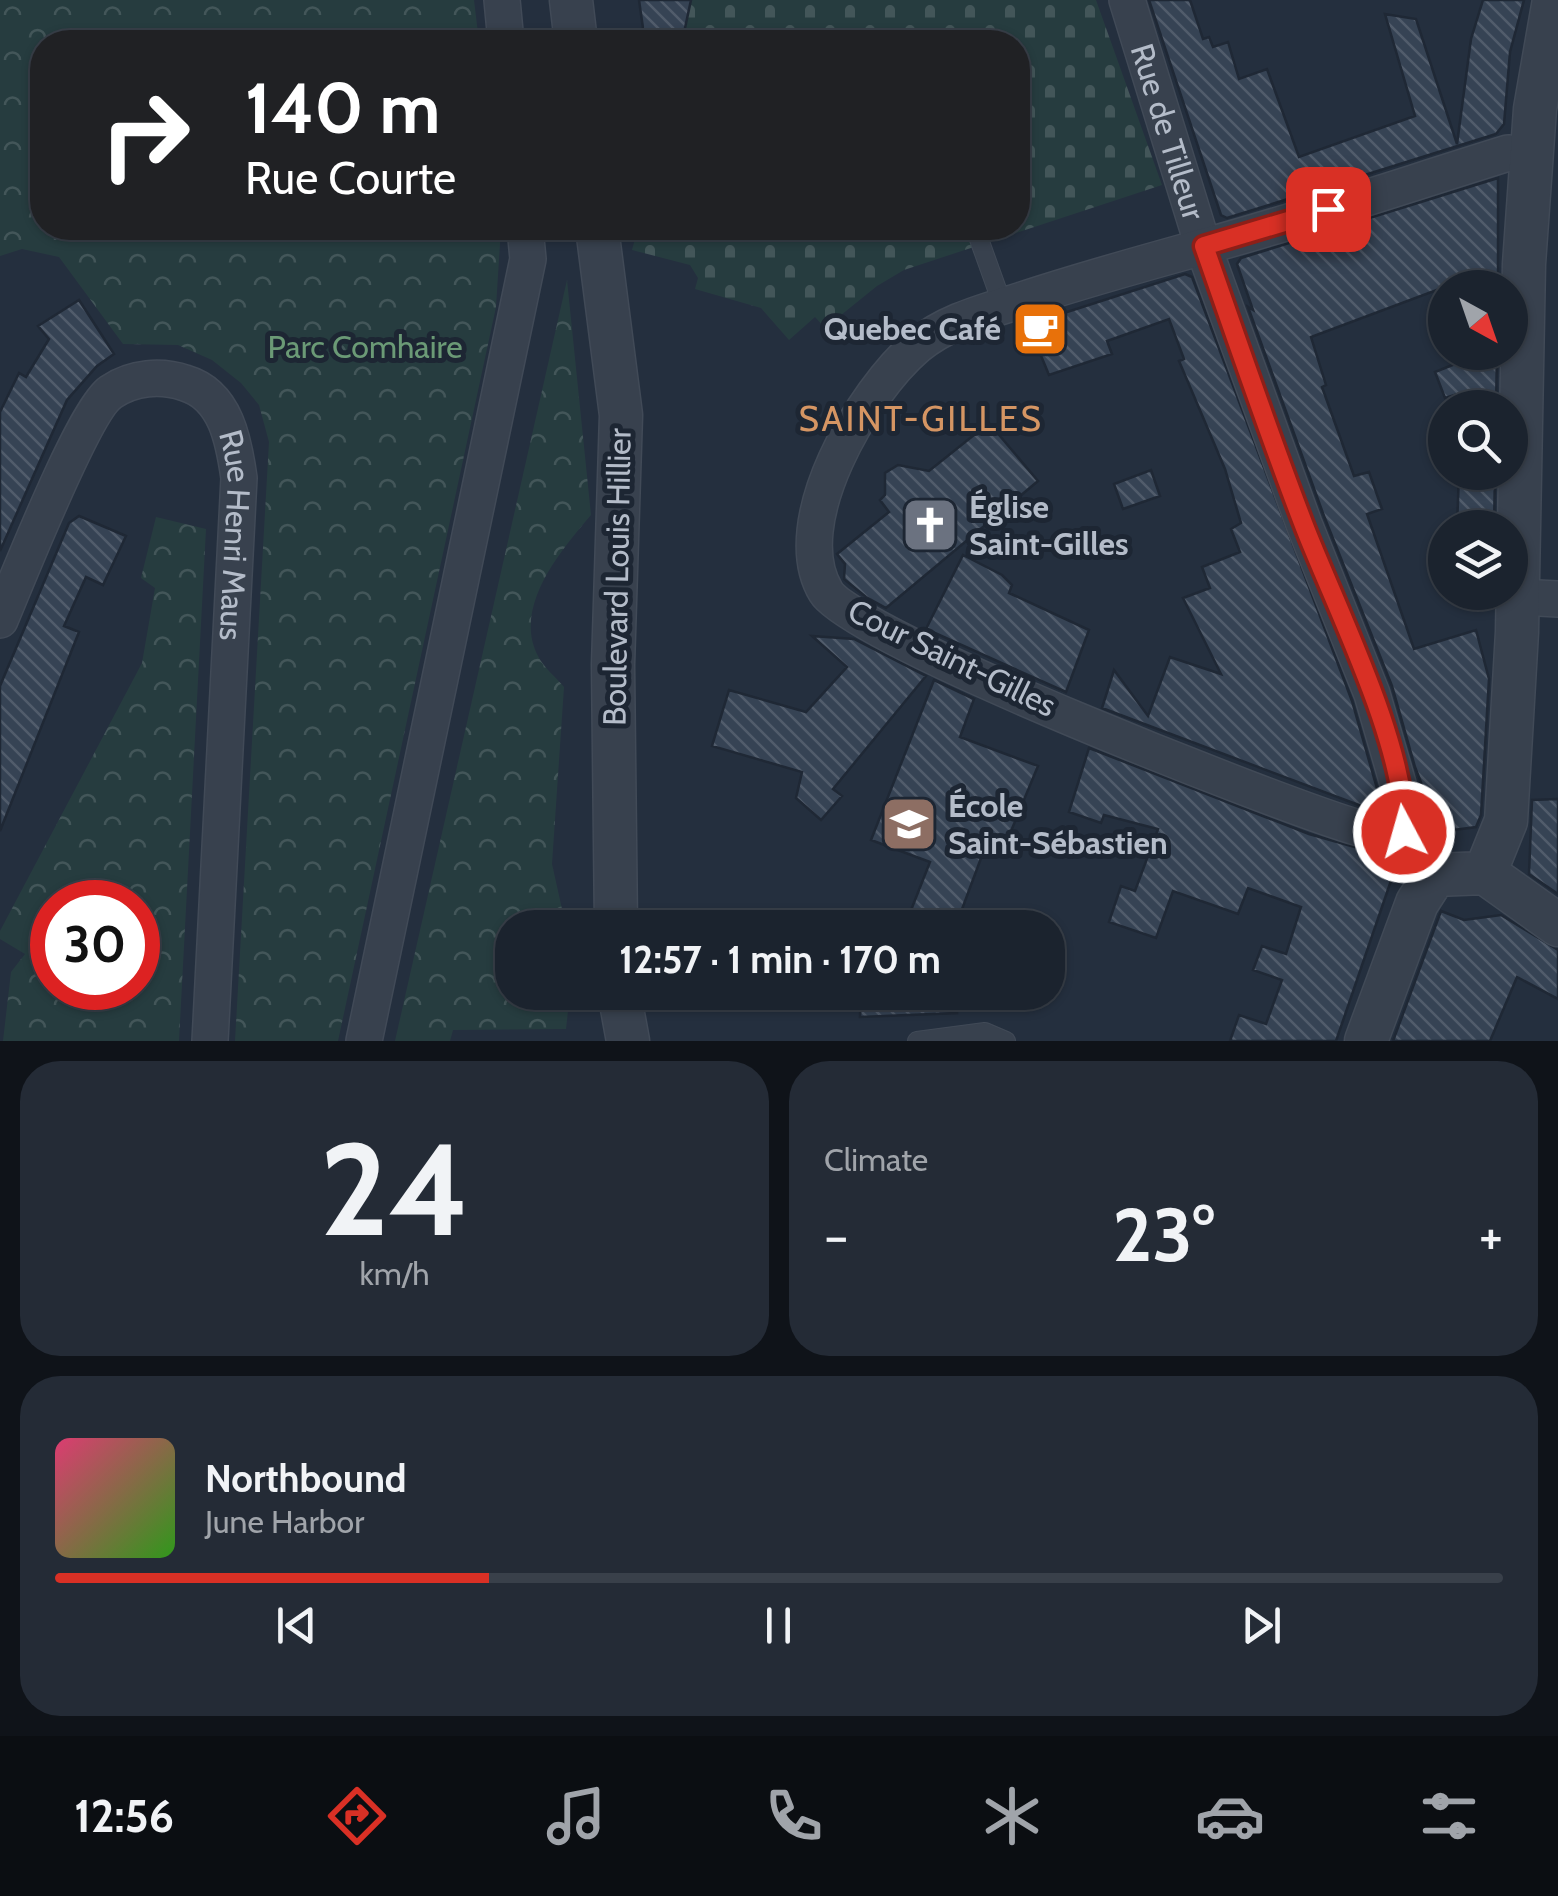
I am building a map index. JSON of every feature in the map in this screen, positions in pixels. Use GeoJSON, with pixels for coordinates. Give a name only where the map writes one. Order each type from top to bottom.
{"type":"FeatureCollection","features":[{"type":"Feature","properties":{"kind":"street"},"geometry":{"type":"LineString","coordinates":[[502,0],[505,30]]}},
{"type":"Feature","properties":{"kind":"street"},"geometry":{"type":"LineString","coordinates":[[571,0],[575,30]]}},
{"type":"Feature","properties":{"kind":"street","name":"Rue de Tilleur"},"geometry":{"type":"LineString","coordinates":[[1128,0],[1204,246],[1304,524],[1372,694],[1405,808],[1404,832],[1435,876]]}},
{"type":"Feature","properties":{"kind":"street"},"geometry":{"type":"LineString","coordinates":[[1484,873],[1506,821],[1538,598],[1522,320],[1531,154],[1548,92],[1554,0]]}},
{"type":"Feature","properties":{"kind":"street","name":"Cour Saint-Gilles"},"geometry":{"type":"LineString","coordinates":[[1404,832],[1356,827],[1119,736],[967,672],[847,612],[826,594],[814,544],[818,514],[838,454],[859,416],[916,347],[949,324],[1103,271],[1204,246],[1508,153],[1531,154]]}},
{"type":"Feature","properties":{"kind":"street"},"geometry":{"type":"LineString","coordinates":[[364,1041],[528,260],[526,240]]}},
{"type":"Feature","properties":{"kind":"street","name":"Boulevard Louis Hillier"},"geometry":{"type":"LineString","coordinates":[[599,240],[621,415],[613,665],[616,910]]}},
{"type":"Feature","properties":{"kind":"street","name":"Rue Henri Maus"},"geometry":{"type":"LineString","coordinates":[[0,620],[82,438],[109,393],[139,380],[168,378],[192,385],[212,400],[232,433],[239,478],[210,1041]]}},
{"type":"Feature","properties":{"kind":"street"},"geometry":{"type":"LineString","coordinates":[[1366,1041],[1417,903],[1435,876],[1484,873],[1558,925]]}},
{"type":"Feature","properties":{"kind":"street"},"geometry":{"type":"LineString","coordinates":[[622,1010],[628,1041]]}},
{"type":"Feature","properties":{"kind":"lane"},"geometry":{"type":"LineString","coordinates":[[979,240],[1003,306]]}},
{"type":"Feature","properties":{"kind":"lane"},"geometry":{"type":"LineString","coordinates":[[917,1041],[985,1032],[1006,1041]]}},
{"type":"Feature","properties":{"kind":"green space","name":"Parc Comhaire"},"geometry":{"type":"Polygon","coordinates":[[[0,0],[474,0],[478,30],[30,30],[30,240],[500,240],[496,307],[338,1041],[235,1041],[269,442],[259,405],[241,383],[212,360],[178,345],[123,344],[59,257],[22,249],[0,256],[0,0]]]}},
{"type":"Feature","properties":{"kind":"green space"},"geometry":{"type":"Polygon","coordinates":[[[691,0],[1096,0],[1162,185],[1030,228],[1030,30],[685,30],[691,0]]]}},
{"type":"Feature","properties":{"kind":"green space"},"geometry":{"type":"Polygon","coordinates":[[[635,240],[995,240],[904,270],[877,286],[825,328],[815,317],[789,340],[761,308],[695,289],[698,278],[690,265],[632,250],[635,240]]]}},
{"type":"Feature","properties":{"kind":"green space"},"geometry":{"type":"Polygon","coordinates":[[[567,280],[591,515],[544,580],[531,618],[538,656],[564,687],[552,864],[562,910],[495,910],[495,1010],[568,1010],[566,1029],[453,1030],[450,1041],[395,1041],[567,280]]]}},
{"type":"Feature","properties":{"kind":"green space"},"geometry":{"type":"Polygon","coordinates":[[[156,517],[206,529],[179,1041],[3,1041],[11,972],[25,954],[0,939],[0,931],[142,663],[155,588],[141,578],[156,517]]]}},
{"type":"Feature","properties":{"kind":"building"},"geometry":{"type":"Polygon","coordinates":[[[639,0],[691,0],[685,30],[643,30],[639,0]]]}},
{"type":"Feature","properties":{"kind":"building"},"geometry":{"type":"Polygon","coordinates":[[[1149,0],[1190,0],[1203,39],[1209,37],[1213,47],[1228,42],[1239,79],[1267,69],[1299,157],[1415,116],[1385,14],[1416,19],[1457,144],[1471,39],[1483,0],[1524,0],[1510,52],[1504,124],[1496,134],[1227,218],[1221,215],[1149,0]]]}},
{"type":"Feature","properties":{"kind":"building"},"geometry":{"type":"Polygon","coordinates":[[[1498,178],[1498,270],[1428,270],[1428,293],[1311,337],[1326,385],[1322,387],[1354,476],[1369,472],[1382,509],[1367,514],[1414,649],[1476,630],[1489,679],[1481,815],[1476,827],[1446,831],[1438,826],[1415,767],[1392,686],[1324,516],[1248,307],[1253,310],[1237,264],[1241,258],[1498,178]]]}},
{"type":"Feature","properties":{"kind":"building"},"geometry":{"type":"Polygon","coordinates":[[[1185,274],[1192,277],[1352,701],[1378,792],[1364,807],[1102,708],[1114,670],[1148,716],[1170,657],[1221,674],[1183,598],[1210,588],[1202,567],[1240,552],[1231,529],[1241,523],[1225,469],[1179,361],[1184,359],[1169,319],[1107,341],[1112,354],[1049,375],[1032,334],[1039,321],[1185,274]]]}},
{"type":"Feature","properties":{"kind":"building"},"geometry":{"type":"Polygon","coordinates":[[[79,300],[114,354],[97,366],[67,400],[0,551],[0,412],[19,373],[26,377],[49,339],[38,326],[79,300]]]}},
{"type":"Feature","properties":{"kind":"building"},"geometry":{"type":"Polygon","coordinates":[[[1497,370],[1496,390],[1442,390],[1435,372],[1497,370]]]}},
{"type":"Feature","properties":{"kind":"building","name":"Église Saint-Gilles"},"geometry":{"type":"Polygon","coordinates":[[[989,423],[1038,481],[886,608],[866,597],[844,579],[845,564],[837,554],[889,512],[880,500],[885,495],[885,473],[898,465],[929,471],[989,423]]]}},
{"type":"Feature","properties":{"kind":"building"},"geometry":{"type":"Polygon","coordinates":[[[1151,470],[1160,496],[1123,509],[1114,484],[1151,470]]]}},
{"type":"Feature","properties":{"kind":"building"},"geometry":{"type":"Polygon","coordinates":[[[1458,490],[1495,490],[1494,510],[1458,510],[1458,490]]]}},
{"type":"Feature","properties":{"kind":"building"},"geometry":{"type":"Polygon","coordinates":[[[79,516],[126,536],[103,585],[86,577],[64,626],[79,632],[0,831],[0,686],[69,523],[79,516]]]}},
{"type":"Feature","properties":{"kind":"building"},"geometry":{"type":"Polygon","coordinates":[[[963,555],[1002,575],[1012,585],[1009,593],[1089,630],[1066,692],[926,629],[963,555]]]}},
{"type":"Feature","properties":{"kind":"building"},"geometry":{"type":"Polygon","coordinates":[[[812,636],[854,639],[926,676],[833,789],[842,796],[821,820],[796,798],[802,772],[712,746],[729,690],[806,712],[847,667],[812,636]]]}},
{"type":"Feature","properties":{"kind":"building"},"geometry":{"type":"Polygon","coordinates":[[[934,680],[974,699],[960,737],[1038,766],[1004,848],[987,842],[962,910],[911,910],[930,862],[871,840],[934,680]]]}},
{"type":"Feature","properties":{"kind":"building"},"geometry":{"type":"Polygon","coordinates":[[[1089,748],[1309,834],[1390,857],[1395,869],[1336,1041],[1230,1041],[1239,1015],[1266,1024],[1282,980],[1253,970],[1262,946],[1286,954],[1301,907],[1248,888],[1238,914],[1173,891],[1156,938],[1109,922],[1121,886],[1135,891],[1158,829],[1104,815],[1101,823],[1069,812],[1089,748]]]}},
{"type":"Feature","properties":{"kind":"building"},"geometry":{"type":"Polygon","coordinates":[[[1558,799],[1558,894],[1529,874],[1532,800],[1558,799]]]}},
{"type":"Feature","properties":{"kind":"building"},"geometry":{"type":"Polygon","coordinates":[[[1441,911],[1464,920],[1501,915],[1558,950],[1558,999],[1517,977],[1490,1041],[1393,1041],[1441,911]]]}},
{"type":"Feature","properties":{"kind":"building"},"geometry":{"type":"Polygon","coordinates":[[[860,1010],[957,1010],[957,1013],[860,1017],[860,1010]]]}},
{"type":"Feature","properties":{"kind":"place","name":"Quebec Café"},"geometry":{"type":"Point","coordinates":[1040,329]}},
{"type":"Feature","properties":{"kind":"place","name":"Église Saint-Gilles"},"geometry":{"type":"Point","coordinates":[930,525]}},
{"type":"Feature","properties":{"kind":"place","name":"École Saint-Sébastien"},"geometry":{"type":"Point","coordinates":[909,824]}},
{"type":"Feature","properties":{"kind":"district","name":"SAINT-GILLES"},"geometry":{"type":"Point","coordinates":[921,419]}},
{"type":"Feature","properties":{"kind":"route"},"geometry":{"type":"LineString","coordinates":[[1328,209],[1204,246],[1304,524],[1372,694],[1405,808],[1404,832]]}}]}
